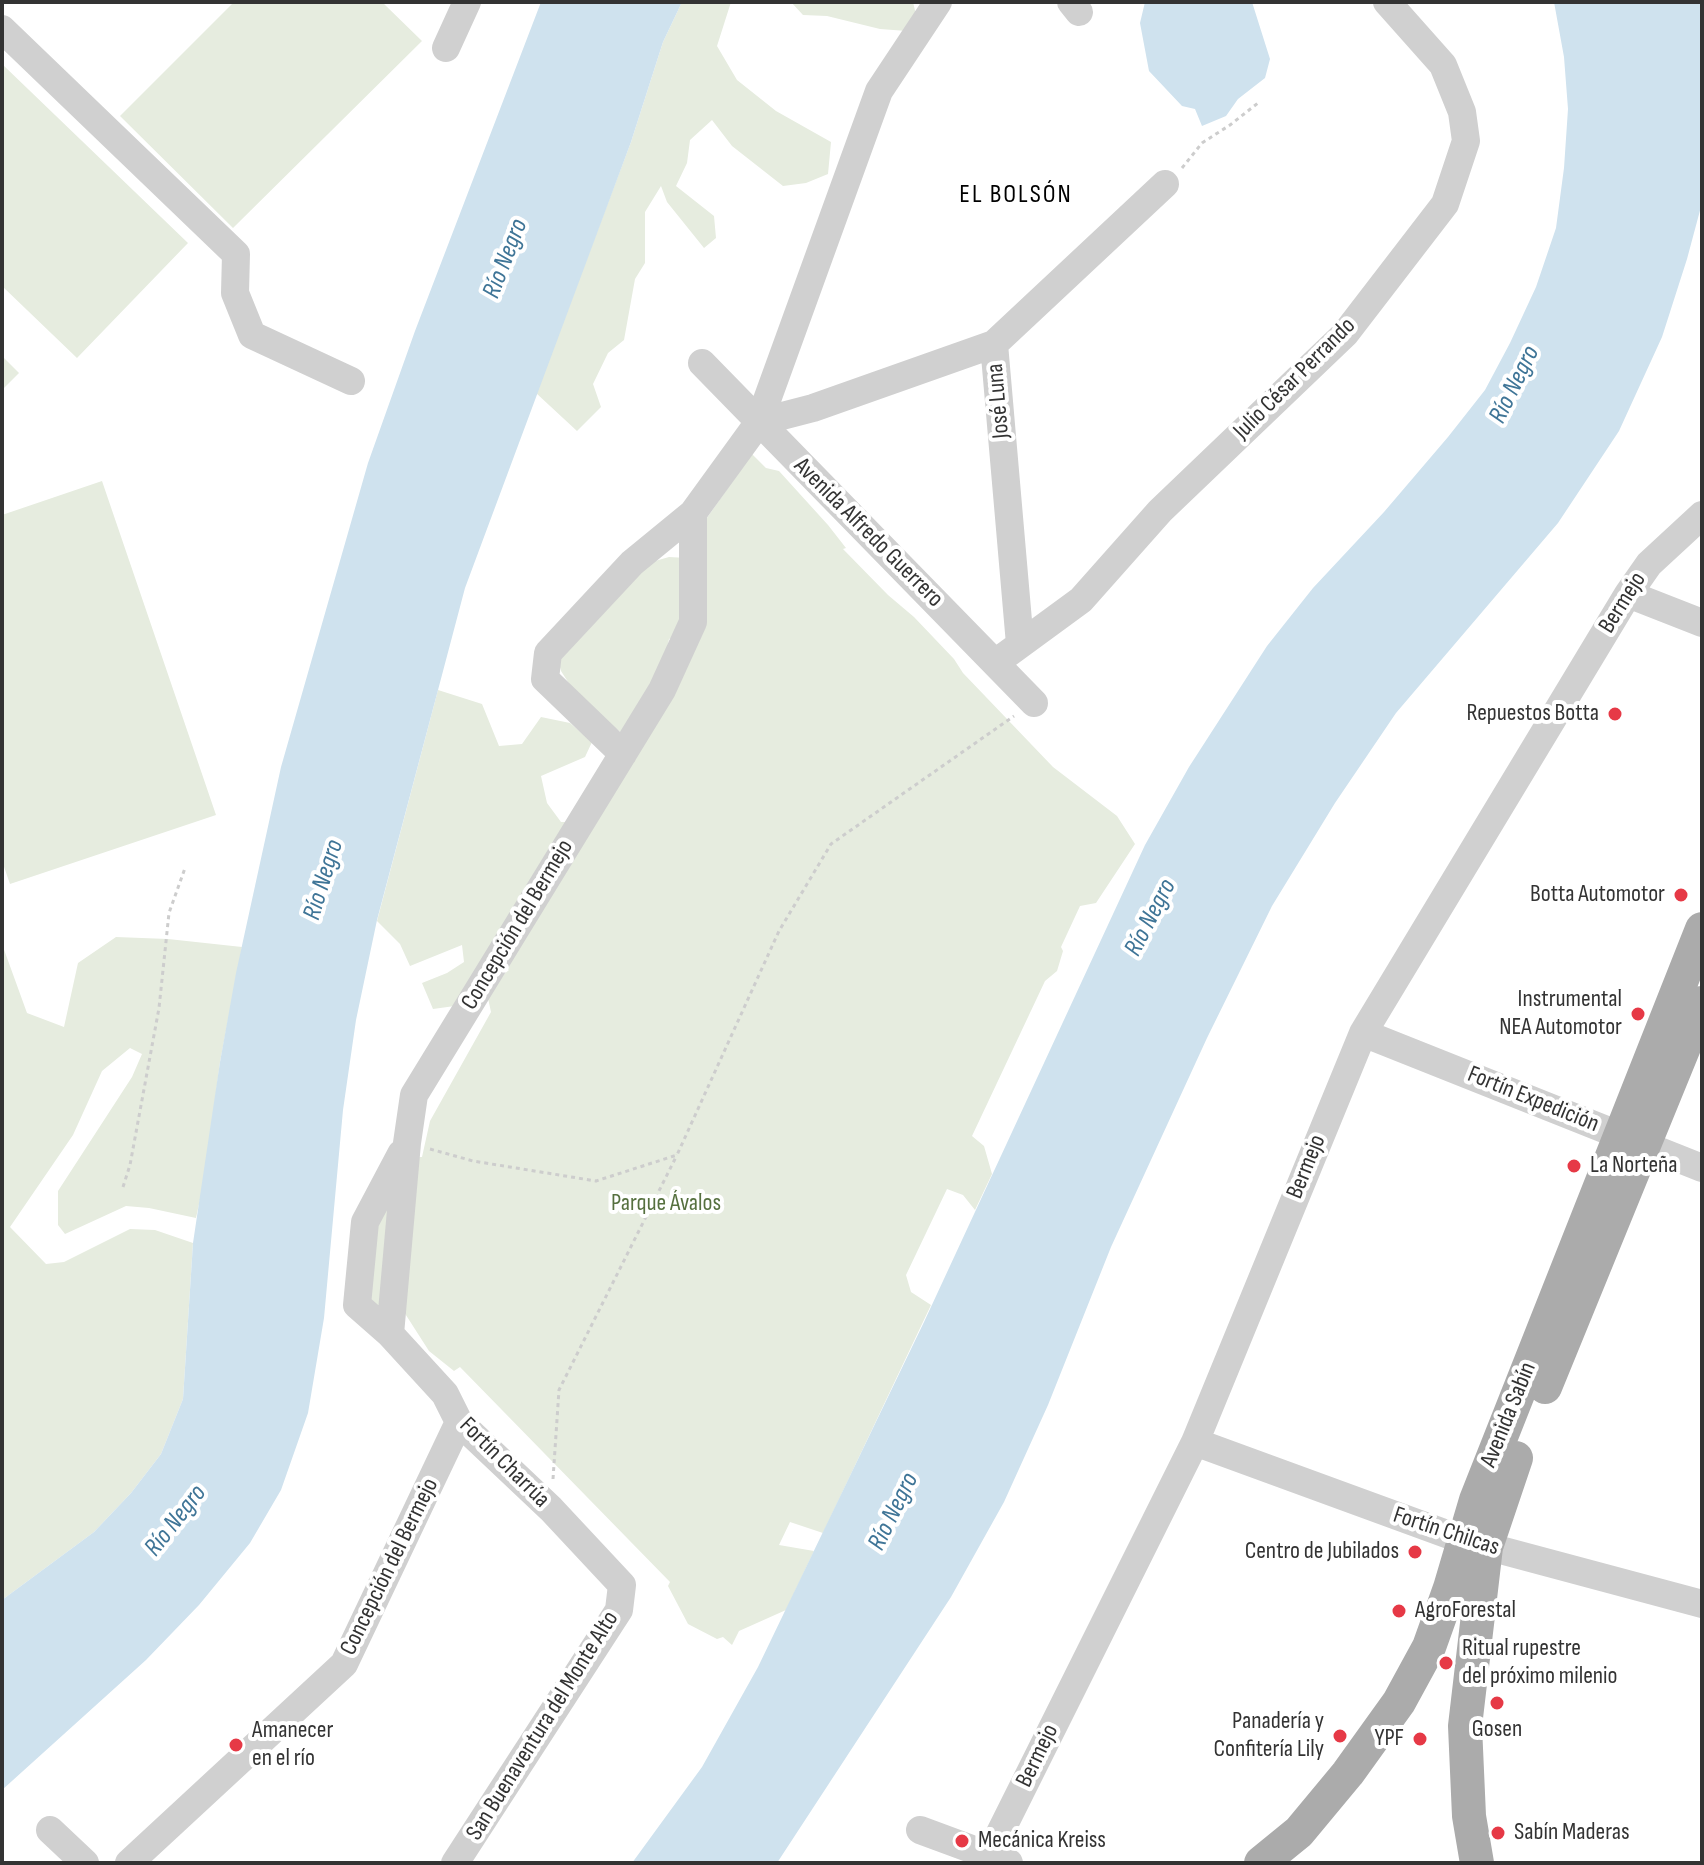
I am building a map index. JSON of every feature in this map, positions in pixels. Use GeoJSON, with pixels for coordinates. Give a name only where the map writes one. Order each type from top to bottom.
{"type":"FeatureCollection","features":[{"type":"Feature","properties":{"kind":"main road","name":"Avenida Sabín"},"geometry":{"type":"LineString","coordinates":[[1261,1863],[1299,1832],[1348,1773],[1399,1702],[1477,1554],[1632,1139],[1702,929]]}},
{"type":"Feature","properties":{"kind":"main road","name":"Avenida Sabín"},"geometry":{"type":"LineString","coordinates":[[1632,1139],[1702,1003]]}},
{"type":"Feature","properties":{"kind":"main road"},"geometry":{"type":"LineString","coordinates":[[1477,1554],[1465,1726],[1469,1816],[1477,1863]]}},
{"type":"Feature","properties":{"kind":"street"},"geometry":{"type":"LineString","coordinates":[[446,48],[467,2]]}},
{"type":"Feature","properties":{"kind":"street"},"geometry":{"type":"LineString","coordinates":[[623,754],[545,679],[548,653],[632,563],[693,513],[759,422],[879,91],[938,2]]}},
{"type":"Feature","properties":{"kind":"street","name":"Julio César Perrando"},"geometry":{"type":"LineString","coordinates":[[995,663],[1081,600],[1160,511],[1345,334],[1445,204],[1466,141],[1462,112],[1443,65],[1387,2]]}},
{"type":"Feature","properties":{"kind":"street"},"geometry":{"type":"LineString","coordinates":[[2,29],[236,254],[235,293],[252,335],[351,381]]}},
{"type":"Feature","properties":{"kind":"street","name":"José Luna"},"geometry":{"type":"LineString","coordinates":[[1020,644],[994,344],[1165,184]]}},
{"type":"Feature","properties":{"kind":"street"},"geometry":{"type":"LineString","coordinates":[[759,422],[813,408],[994,344]]}},
{"type":"Feature","properties":{"kind":"street","name":"Avenida Alfredo Guerrero"},"geometry":{"type":"LineString","coordinates":[[702,363],[1034,703]]}},
{"type":"Feature","properties":{"kind":"street","name":"Concepción del Bermejo"},"geometry":{"type":"LineString","coordinates":[[390,1334],[414,1095],[662,690],[693,622],[693,513]]}},
{"type":"Feature","properties":{"kind":"street","name":"Bermejo"},"geometry":{"type":"LineString","coordinates":[[994,1861],[1195,1442],[1363,1033],[1628,594],[1649,564],[1702,515]]}},
{"type":"Feature","properties":{"kind":"street"},"geometry":{"type":"LineString","coordinates":[[1628,594],[1702,623]]}},
{"type":"Feature","properties":{"kind":"street","name":"Fortín Expedición"},"geometry":{"type":"LineString","coordinates":[[1363,1033],[1702,1168]]}},
{"type":"Feature","properties":{"kind":"street","name":"Concepción del Bermejo"},"geometry":{"type":"LineString","coordinates":[[357,1305],[365,1222],[407,1143]]}},
{"type":"Feature","properties":{"kind":"street","name":"Fortín Charrúa"},"geometry":{"type":"LineString","coordinates":[[357,1305],[390,1334],[445,1394],[459,1422],[551,1509],[622,1585]]}},
{"type":"Feature","properties":{"kind":"street","name":"Concepción del Bermejo"},"geometry":{"type":"LineString","coordinates":[[129,1863],[344,1664],[459,1422]]}},
{"type":"Feature","properties":{"kind":"street","name":"Fortín Chilcas"},"geometry":{"type":"LineString","coordinates":[[1195,1442],[1477,1554],[1702,1603]]}},
{"type":"Feature","properties":{"kind":"street","name":"San Buenaventura del Monte Alto"},"geometry":{"type":"LineString","coordinates":[[455,1863],[619,1610],[622,1585]]}},
{"type":"Feature","properties":{"kind":"street"},"geometry":{"type":"LineString","coordinates":[[50,1830],[85,1863]]}},
{"type":"Feature","properties":{"kind":"street"},"geometry":{"type":"LineString","coordinates":[[920,1830],[994,1861]]}},
{"type":"Feature","properties":{"kind":"path"},"geometry":{"type":"LineString","coordinates":[[1165,184],[1202,143],[1258,103]]}},
{"type":"Feature","properties":{"kind":"path"},"geometry":{"type":"LineString","coordinates":[[551,1509],[559,1390],[677,1155],[779,931],[831,844],[1034,703]]}},
{"type":"Feature","properties":{"kind":"path"},"geometry":{"type":"LineString","coordinates":[[123,1187],[130,1165],[159,1008],[169,913],[185,868]]}},
{"type":"Feature","properties":{"kind":"path"},"geometry":{"type":"LineString","coordinates":[[407,1143],[473,1161],[596,1181],[677,1155]]}},
{"type":"Feature","properties":{"kind":"green space"},"geometry":{"type":"Polygon","coordinates":[[[234,2],[382,2],[422,41],[233,228],[120,116],[234,2]]]}},
{"type":"Feature","properties":{"kind":"green space"},"geometry":{"type":"Polygon","coordinates":[[[682,2],[731,2],[717,46],[737,80],[776,111],[831,142],[828,174],[806,183],[783,186],[732,146],[712,120],[690,140],[687,163],[676,186],[714,216],[716,238],[704,248],[667,202],[661,186],[645,212],[645,263],[635,279],[624,340],[608,353],[593,384],[601,407],[577,431],[536,393],[631,142],[663,42],[682,2]]]}},
{"type":"Feature","properties":{"kind":"green space"},"geometry":{"type":"Polygon","coordinates":[[[791,2],[913,2],[920,32],[880,29],[827,16],[803,15],[791,2]]]}},
{"type":"Feature","properties":{"kind":"green space"},"geometry":{"type":"Polygon","coordinates":[[[2,64],[188,243],[77,358],[2,286],[2,64]]]}},
{"type":"Feature","properties":{"kind":"green space"},"geometry":{"type":"Polygon","coordinates":[[[2,356],[19,373],[2,390],[2,356]]]}},
{"type":"Feature","properties":{"kind":"green space","name":"Parque Ávalos"},"geometry":{"type":"Polygon","coordinates":[[[752,454],[766,468],[779,471],[828,525],[846,548],[843,549],[914,617],[1053,767],[1117,816],[1135,844],[1096,903],[1080,906],[1061,947],[1063,951],[1057,971],[1045,981],[972,1136],[984,1146],[992,1174],[975,1210],[963,1195],[947,1189],[906,1275],[911,1292],[931,1305],[823,1533],[790,1522],[779,1545],[814,1551],[786,1610],[739,1631],[732,1645],[723,1637],[717,1639],[688,1624],[668,1586],[670,1582],[460,1367],[454,1371],[429,1351],[404,1312],[417,1157],[422,1157],[430,1121],[491,1012],[486,989],[509,970],[498,964],[462,1005],[433,1009],[422,983],[464,962],[462,945],[410,966],[400,944],[377,921],[438,690],[482,704],[499,746],[522,744],[541,717],[570,723],[592,742],[585,757],[541,776],[547,803],[561,822],[597,822],[698,628],[669,639],[662,671],[624,734],[584,707],[561,671],[558,659],[634,567],[669,557],[705,559],[704,522],[752,454]]]}},
{"type":"Feature","properties":{"kind":"green space"},"geometry":{"type":"Polygon","coordinates":[[[102,481],[216,815],[10,884],[2,861],[2,515],[102,481]]]}},
{"type":"Feature","properties":{"kind":"green space"},"geometry":{"type":"Polygon","coordinates":[[[116,937],[242,947],[220,1062],[205,1176],[196,1218],[126,1206],[65,1234],[58,1225],[58,1191],[132,1077],[142,1054],[130,1048],[102,1071],[73,1135],[10,1227],[46,1264],[64,1262],[130,1229],[155,1230],[193,1243],[183,1399],[161,1454],[131,1493],[94,1532],[2,1600],[2,944],[27,1013],[64,1027],[78,963],[116,937]]]}},
{"type":"Feature","properties":{"kind":"green space"},"geometry":{"type":"Polygon","coordinates":[[[392,1191],[382,1314],[365,1296],[374,1226],[392,1191]]]}},
{"type":"Feature","properties":{"kind":"water","name":"Río Negro"},"geometry":{"type":"Polygon","coordinates":[[[541,2],[682,2],[663,42],[631,142],[465,588],[377,920],[356,1020],[343,1110],[324,1318],[308,1413],[281,1490],[250,1543],[199,1605],[146,1660],[2,1790],[2,1600],[94,1532],[131,1493],[161,1454],[183,1399],[193,1243],[220,1062],[281,767],[368,463],[541,2]]]}},
{"type":"Feature","properties":{"kind":"water"},"geometry":{"type":"Polygon","coordinates":[[[1145,2],[1252,2],[1270,59],[1265,78],[1238,99],[1226,116],[1202,126],[1195,109],[1182,106],[1149,71],[1140,23],[1145,2]]]}},
{"type":"Feature","properties":{"kind":"water","name":"Río Negro"},"geometry":{"type":"Polygon","coordinates":[[[1554,2],[1702,2],[1702,203],[1662,337],[1619,431],[1558,523],[1396,713],[1335,803],[1272,906],[1207,1038],[1111,1247],[1048,1405],[1004,1502],[951,1597],[777,1863],[632,1863],[702,1767],[758,1667],[924,1322],[1145,845],[1189,767],[1267,646],[1313,588],[1448,437],[1485,390],[1510,343],[1536,287],[1556,228],[1564,168],[1568,109],[1564,57],[1554,2]]]}},
{"type":"Feature","properties":{"kind":"place","name":"Repuestos Botta"},"geometry":{"type":"Point","coordinates":[1615,714]}},
{"type":"Feature","properties":{"kind":"place","name":"Botta Automotor"},"geometry":{"type":"Point","coordinates":[1681,895]}},
{"type":"Feature","properties":{"kind":"place","name":"Instrumental NEA Automotor"},"geometry":{"type":"Point","coordinates":[1638,1014]}},
{"type":"Feature","properties":{"kind":"place","name":"La Norteña"},"geometry":{"type":"Point","coordinates":[1574,1166]}},
{"type":"Feature","properties":{"kind":"place","name":"Centro de Jubilados"},"geometry":{"type":"Point","coordinates":[1415,1552]}},
{"type":"Feature","properties":{"kind":"place","name":"AgroForestal"},"geometry":{"type":"Point","coordinates":[1399,1611]}},
{"type":"Feature","properties":{"kind":"place","name":"Ritual rupestre del próximo milenio"},"geometry":{"type":"Point","coordinates":[1446,1663]}},
{"type":"Feature","properties":{"kind":"place","name":"Gosen"},"geometry":{"type":"Point","coordinates":[1497,1703]}},
{"type":"Feature","properties":{"kind":"place","name":"Panadería y Confitería Lily"},"geometry":{"type":"Point","coordinates":[1340,1736]}},
{"type":"Feature","properties":{"kind":"place","name":"YPF"},"geometry":{"type":"Point","coordinates":[1420,1739]}},
{"type":"Feature","properties":{"kind":"place","name":"Amanecer en el río"},"geometry":{"type":"Point","coordinates":[236,1745]}},
{"type":"Feature","properties":{"kind":"place","name":"Sabín Maderas"},"geometry":{"type":"Point","coordinates":[1498,1833]}},
{"type":"Feature","properties":{"kind":"place","name":"Mecánica Kreiss"},"geometry":{"type":"Point","coordinates":[962,1841]}},
{"type":"Feature","properties":{"kind":"district","name":"EL BOLSÓN"},"geometry":{"type":"Point","coordinates":[1016,195]}}]}
